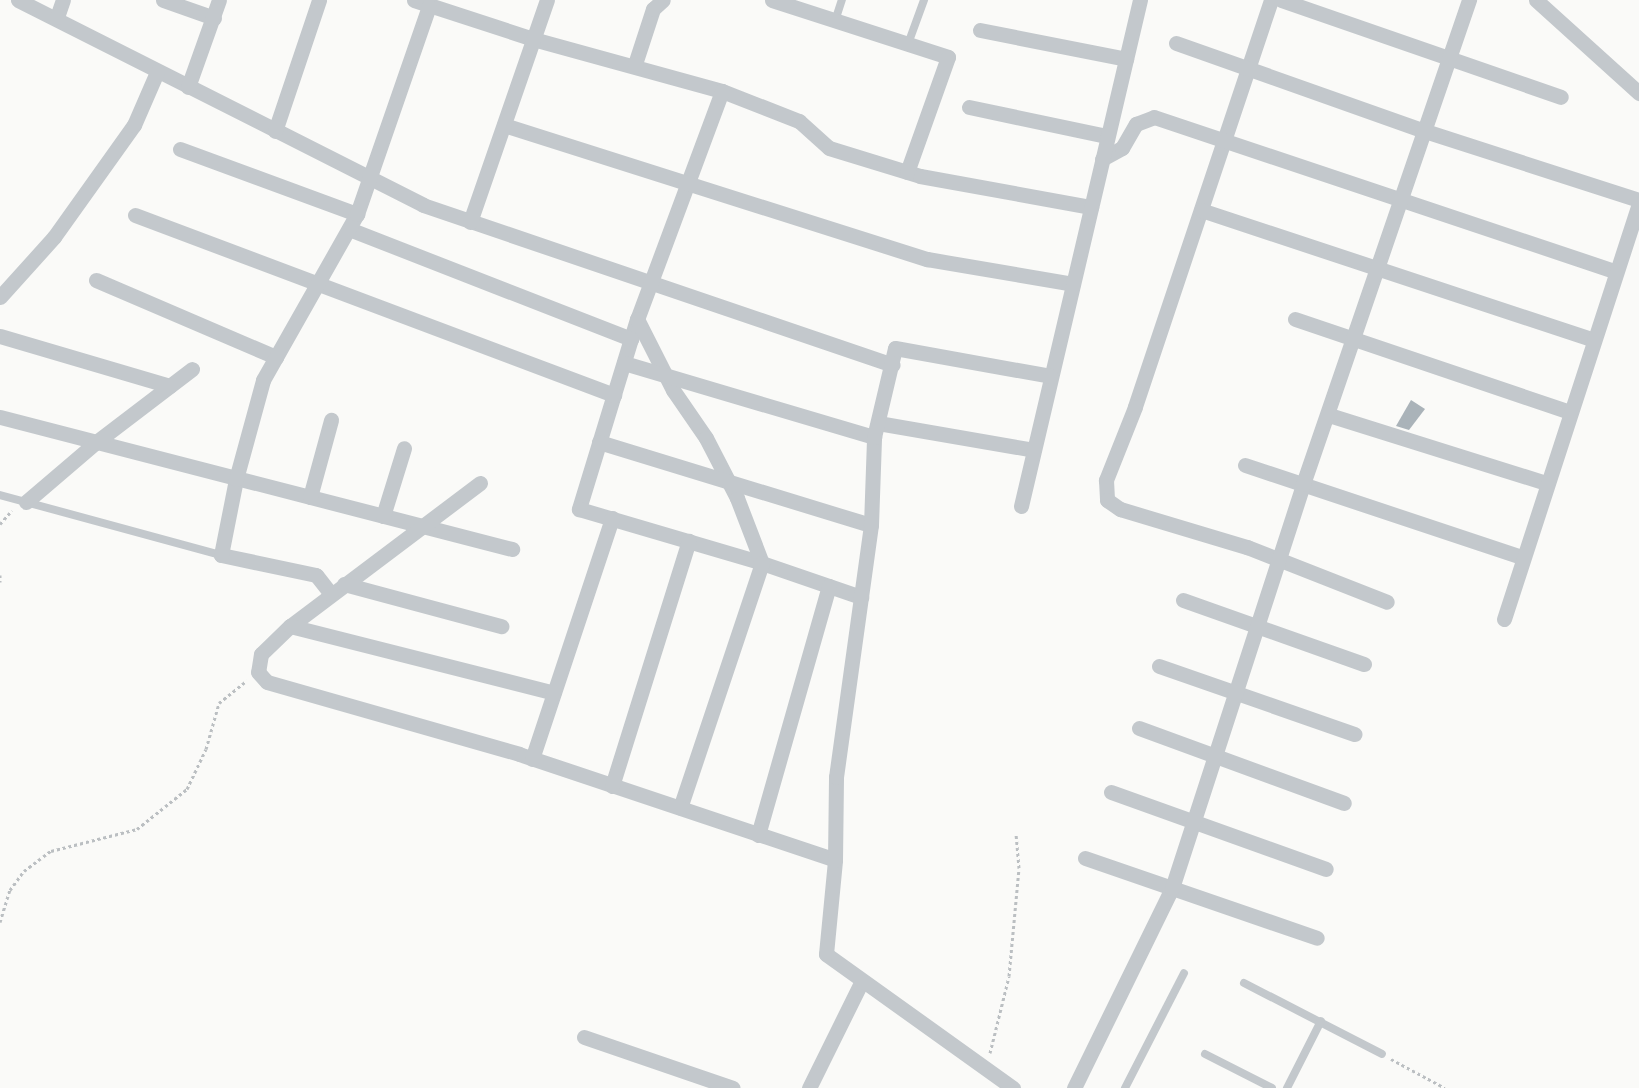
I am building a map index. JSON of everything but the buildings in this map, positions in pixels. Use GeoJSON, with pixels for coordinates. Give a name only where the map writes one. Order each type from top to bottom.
{"type":"FeatureCollection","features":[{"type":"Feature","properties":{"kind":"street"},"geometry":{"type":"LineString","coordinates":[[18,0],[57,17],[157,72],[372,180],[470,222],[891,364]]}},
{"type":"Feature","properties":{"kind":"street"},"geometry":{"type":"LineString","coordinates":[[57,17],[63,0]]}},
{"type":"Feature","properties":{"kind":"street"},"geometry":{"type":"LineString","coordinates":[[163,0],[214,18]]}},
{"type":"Feature","properties":{"kind":"street"},"geometry":{"type":"LineString","coordinates":[[188,87],[219,0]]}},
{"type":"Feature","properties":{"kind":"street"},"geometry":{"type":"LineString","coordinates":[[275,131],[319,0]]}},
{"type":"Feature","properties":{"kind":"street"},"geometry":{"type":"LineString","coordinates":[[414,0],[533,39],[635,64],[722,91],[799,122],[829,148],[907,172],[1091,207]]}},
{"type":"Feature","properties":{"kind":"street"},"geometry":{"type":"LineString","coordinates":[[470,222],[547,0]]}},
{"type":"Feature","properties":{"kind":"street"},"geometry":{"type":"LineString","coordinates":[[635,64],[653,9],[663,0]]}},
{"type":"Feature","properties":{"kind":"street"},"geometry":{"type":"LineString","coordinates":[[771,0],[948,57],[907,172]]}},
{"type":"Feature","properties":{"kind":"street"},"geometry":{"type":"LineString","coordinates":[[1020,506],[1140,0]]}},
{"type":"Feature","properties":{"kind":"street"},"geometry":{"type":"LineString","coordinates":[[1271,0],[1245,69],[1201,210],[1106,480],[1107,501],[1120,509],[1247,547],[1387,602]]}},
{"type":"Feature","properties":{"kind":"street"},"geometry":{"type":"LineString","coordinates":[[1281,0],[1561,97]]}},
{"type":"Feature","properties":{"kind":"street"},"geometry":{"type":"LineString","coordinates":[[1074,1088],[1172,888],[1303,484],[1355,341],[1469,0]]}},
{"type":"Feature","properties":{"kind":"street"},"geometry":{"type":"LineString","coordinates":[[1536,0],[1639,93]]}},
{"type":"Feature","properties":{"kind":"street"},"geometry":{"type":"LineString","coordinates":[[331,594],[316,574],[221,555],[236,479],[263,380],[357,214],[372,180],[429,6]]}},
{"type":"Feature","properties":{"kind":"street"},"geometry":{"type":"LineString","coordinates":[[980,30],[1126,59]]}},
{"type":"Feature","properties":{"kind":"street"},"geometry":{"type":"LineString","coordinates":[[1176,43],[1245,69],[1639,202],[1521,557],[1504,619]]}},
{"type":"Feature","properties":{"kind":"street"},"geometry":{"type":"LineString","coordinates":[[0,297],[54,237],[127,134],[157,72]]}},
{"type":"Feature","properties":{"kind":"street"},"geometry":{"type":"LineString","coordinates":[[722,91],[685,183],[637,319],[579,509],[762,563],[861,597]]}},
{"type":"Feature","properties":{"kind":"street"},"geometry":{"type":"LineString","coordinates":[[969,107],[1107,136]]}},
{"type":"Feature","properties":{"kind":"street"},"geometry":{"type":"LineString","coordinates":[[1102,159],[1122,148],[1137,124],[1154,117],[1616,272]]}},
{"type":"Feature","properties":{"kind":"street"},"geometry":{"type":"LineString","coordinates":[[504,125],[927,259],[1073,284]]}},
{"type":"Feature","properties":{"kind":"street"},"geometry":{"type":"LineString","coordinates":[[180,149],[357,214]]}},
{"type":"Feature","properties":{"kind":"street"},"geometry":{"type":"LineString","coordinates":[[1201,210],[1377,271],[1593,340]]}},
{"type":"Feature","properties":{"kind":"street"},"geometry":{"type":"LineString","coordinates":[[135,215],[614,395]]}},
{"type":"Feature","properties":{"kind":"street"},"geometry":{"type":"LineString","coordinates":[[349,229],[631,339]]}},
{"type":"Feature","properties":{"kind":"street"},"geometry":{"type":"LineString","coordinates":[[96,280],[276,357]]}},
{"type":"Feature","properties":{"kind":"street"},"geometry":{"type":"LineString","coordinates":[[637,319],[666,375],[728,481],[762,563],[680,808]]}},
{"type":"Feature","properties":{"kind":"street"},"geometry":{"type":"LineString","coordinates":[[1294,319],[1569,412]]}},
{"type":"Feature","properties":{"kind":"street"},"geometry":{"type":"LineString","coordinates":[[0,336],[170,386]]}},
{"type":"Feature","properties":{"kind":"street"},"geometry":{"type":"LineString","coordinates":[[1013,1088],[861,983],[826,954],[835,860],[836,777],[871,525],[876,430],[895,348],[1051,376]]}},
{"type":"Feature","properties":{"kind":"street"},"geometry":{"type":"LineString","coordinates":[[624,363],[876,430],[1034,450]]}},
{"type":"Feature","properties":{"kind":"street"},"geometry":{"type":"LineString","coordinates":[[26,502],[95,443],[192,369]]}},
{"type":"Feature","properties":{"kind":"street"},"geometry":{"type":"LineString","coordinates":[[1329,415],[1546,483]]}},
{"type":"Feature","properties":{"kind":"street"},"geometry":{"type":"LineString","coordinates":[[0,417],[512,549]]}},
{"type":"Feature","properties":{"kind":"street"},"geometry":{"type":"LineString","coordinates":[[310,497],[331,420]]}},
{"type":"Feature","properties":{"kind":"street"},"geometry":{"type":"LineString","coordinates":[[600,442],[871,525]]}},
{"type":"Feature","properties":{"kind":"street"},"geometry":{"type":"LineString","coordinates":[[383,516],[404,448]]}},
{"type":"Feature","properties":{"kind":"street"},"geometry":{"type":"LineString","coordinates":[[1245,465],[1521,557]]}},
{"type":"Feature","properties":{"kind":"street"},"geometry":{"type":"LineString","coordinates":[[480,483],[290,626],[261,654],[258,672],[267,682],[532,759],[835,860]]}},
{"type":"Feature","properties":{"kind":"street"},"geometry":{"type":"LineString","coordinates":[[532,759],[612,518]]}},
{"type":"Feature","properties":{"kind":"street"},"geometry":{"type":"LineString","coordinates":[[612,786],[689,541]]}},
{"type":"Feature","properties":{"kind":"street"},"geometry":{"type":"LineString","coordinates":[[344,584],[501,626]]}},
{"type":"Feature","properties":{"kind":"street"},"geometry":{"type":"LineString","coordinates":[[758,835],[829,586]]}},
{"type":"Feature","properties":{"kind":"street"},"geometry":{"type":"LineString","coordinates":[[1183,600],[1364,664]]}},
{"type":"Feature","properties":{"kind":"street"},"geometry":{"type":"LineString","coordinates":[[290,626],[554,693]]}},
{"type":"Feature","properties":{"kind":"street"},"geometry":{"type":"LineString","coordinates":[[1159,666],[1354,734]]}},
{"type":"Feature","properties":{"kind":"street"},"geometry":{"type":"LineString","coordinates":[[1139,728],[1216,754],[1344,803]]}},
{"type":"Feature","properties":{"kind":"street"},"geometry":{"type":"LineString","coordinates":[[1111,792],[1326,869]]}},
{"type":"Feature","properties":{"kind":"street"},"geometry":{"type":"LineString","coordinates":[[1084,858],[1317,938]]}},
{"type":"Feature","properties":{"kind":"street"},"geometry":{"type":"LineString","coordinates":[[809,1088],[861,983]]}},
{"type":"Feature","properties":{"kind":"street"},"geometry":{"type":"LineString","coordinates":[[584,1037],[733,1088]]}},
{"type":"Feature","properties":{"kind":"lane"},"geometry":{"type":"LineString","coordinates":[[835,21],[842,0]]}},
{"type":"Feature","properties":{"kind":"lane"},"geometry":{"type":"LineString","coordinates":[[908,44],[924,0]]}},
{"type":"Feature","properties":{"kind":"lane"},"geometry":{"type":"LineString","coordinates":[[0,495],[221,555]]}},
{"type":"Feature","properties":{"kind":"lane"},"geometry":{"type":"LineString","coordinates":[[1125,1088],[1184,973]]}},
{"type":"Feature","properties":{"kind":"lane"},"geometry":{"type":"LineString","coordinates":[[1244,983],[1382,1054]]}},
{"type":"Feature","properties":{"kind":"lane"},"geometry":{"type":"LineString","coordinates":[[1287,1088],[1321,1021]]}},
{"type":"Feature","properties":{"kind":"lane"},"geometry":{"type":"LineString","coordinates":[[1205,1054],[1272,1088]]}},
{"type":"Feature","properties":{"kind":"path"},"geometry":{"type":"LineString","coordinates":[[0,575],[0,582]]}},
{"type":"Feature","properties":{"kind":"path"},"geometry":{"type":"LineString","coordinates":[[0,922],[10,890],[24,872],[51,851],[137,829],[187,789],[206,749],[219,703],[258,672]]}},
{"type":"Feature","properties":{"kind":"path"},"geometry":{"type":"LineString","coordinates":[[986,1069],[1009,976],[1019,868],[1016,835]]}},
{"type":"Feature","properties":{"kind":"path"},"geometry":{"type":"LineString","coordinates":[[1382,1054],[1445,1088]]}}]}
